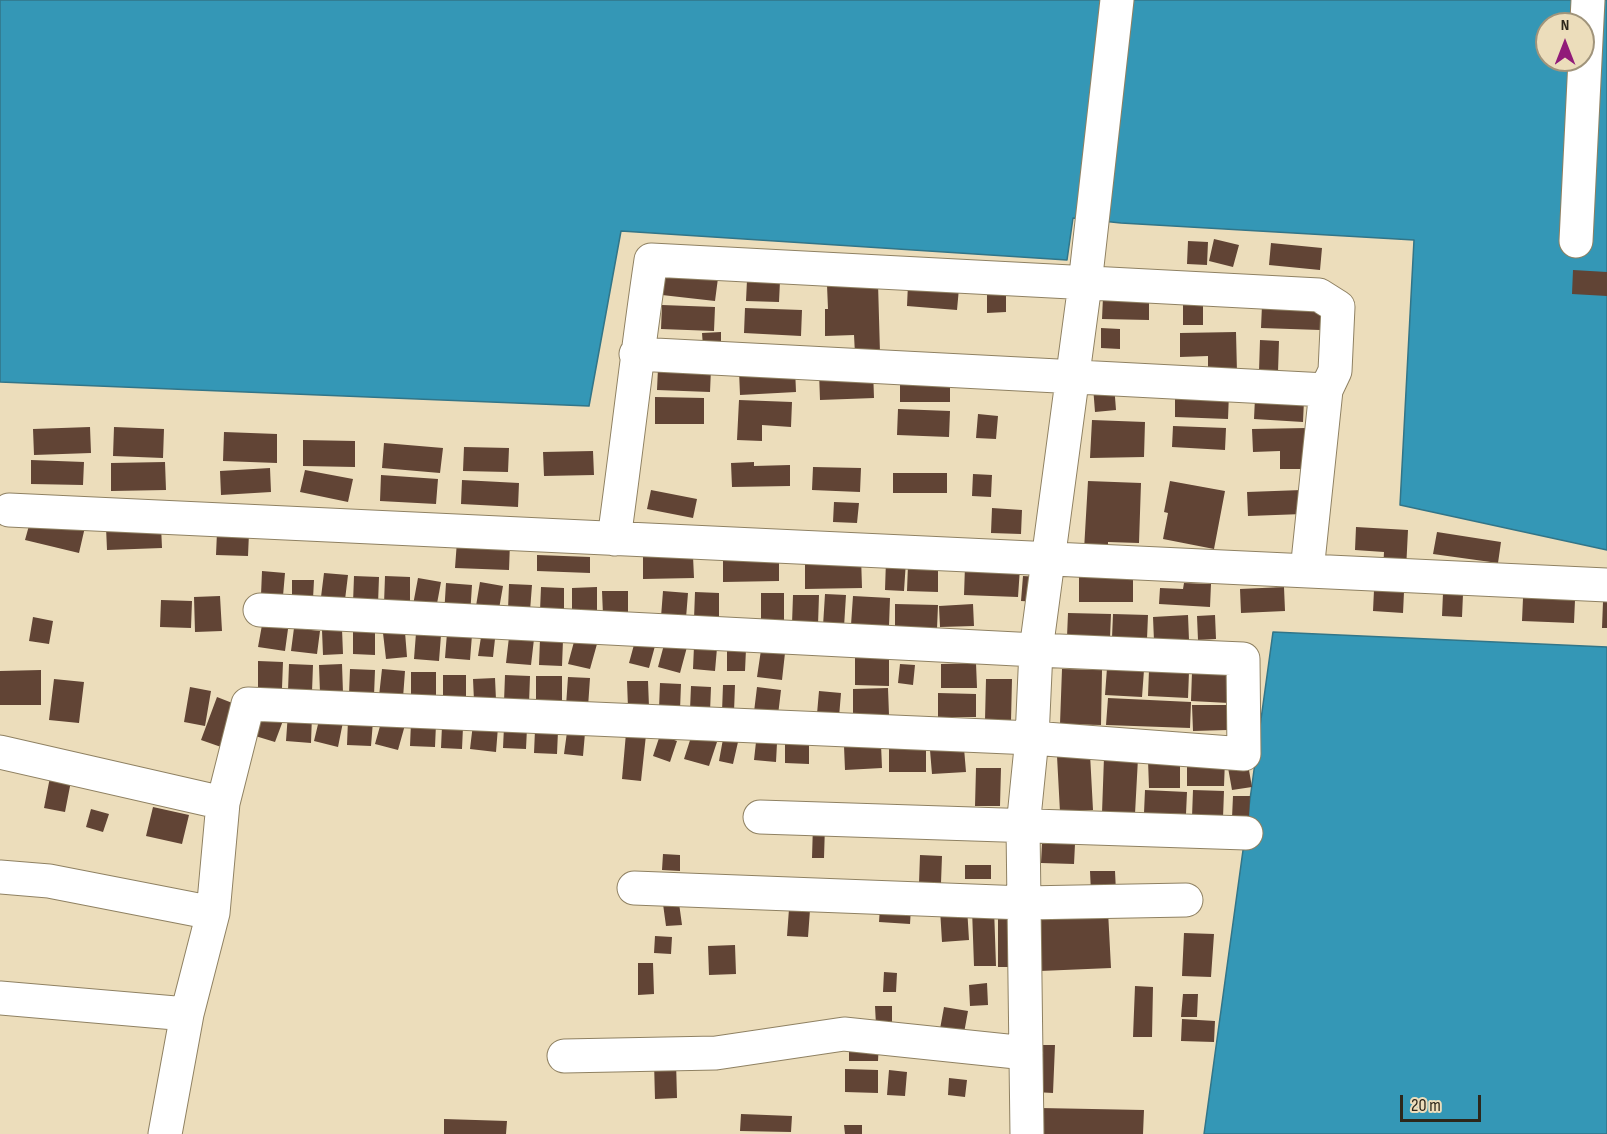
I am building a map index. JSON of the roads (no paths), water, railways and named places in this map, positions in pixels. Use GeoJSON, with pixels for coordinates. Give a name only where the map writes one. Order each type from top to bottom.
{"type":"FeatureCollection","features":[{"type":"Feature","properties":{"kind":"street"},"geometry":{"type":"LineString","coordinates":[[1027,1134],[1023,827],[1032,738],[1036,650],[1086,284],[1117,0]]}},
{"type":"Feature","properties":{"kind":"street"},"geometry":{"type":"LineString","coordinates":[[1576,242],[1588,0]]}},
{"type":"Feature","properties":{"kind":"street"},"geometry":{"type":"LineString","coordinates":[[614,539],[636,354],[651,260],[1319,295],[1338,307],[1335,371],[1326,390],[1307,571]]}},
{"type":"Feature","properties":{"kind":"street"},"geometry":{"type":"LineString","coordinates":[[636,354],[1326,390]]}},
{"type":"Feature","properties":{"kind":"street"},"geometry":{"type":"LineString","coordinates":[[9,510],[1607,585]]}},
{"type":"Feature","properties":{"kind":"street"},"geometry":{"type":"LineString","coordinates":[[165,1134],[187,1014],[213,913],[223,803],[248,704],[1032,738],[1244,754],[1243,659],[260,609]]}},
{"type":"Feature","properties":{"kind":"street"},"geometry":{"type":"LineString","coordinates":[[0,752],[223,803]]}},
{"type":"Feature","properties":{"kind":"street"},"geometry":{"type":"LineString","coordinates":[[760,817],[1246,833]]}},
{"type":"Feature","properties":{"kind":"street"},"geometry":{"type":"LineString","coordinates":[[0,877],[49,881],[213,913]]}},
{"type":"Feature","properties":{"kind":"street"},"geometry":{"type":"LineString","coordinates":[[634,888],[1024,903],[1186,900]]}},
{"type":"Feature","properties":{"kind":"street"},"geometry":{"type":"LineString","coordinates":[[0,998],[187,1014]]}},
{"type":"Feature","properties":{"kind":"street"},"geometry":{"type":"LineString","coordinates":[[564,1056],[716,1053],[844,1034],[1026,1053]]}},
{"type":"Feature","properties":{"kind":"water"},"geometry":{"type":"Polygon","coordinates":[[[0,0],[1607,0],[1607,550],[1400,505],[1414,240],[1121,223],[1073,218],[1067,260],[621,231],[589,406],[0,382],[0,0]]]}},
{"type":"Feature","properties":{"kind":"water"},"geometry":{"type":"Polygon","coordinates":[[[1273,632],[1607,647],[1607,1134],[1204,1134],[1273,632]]]}}]}
